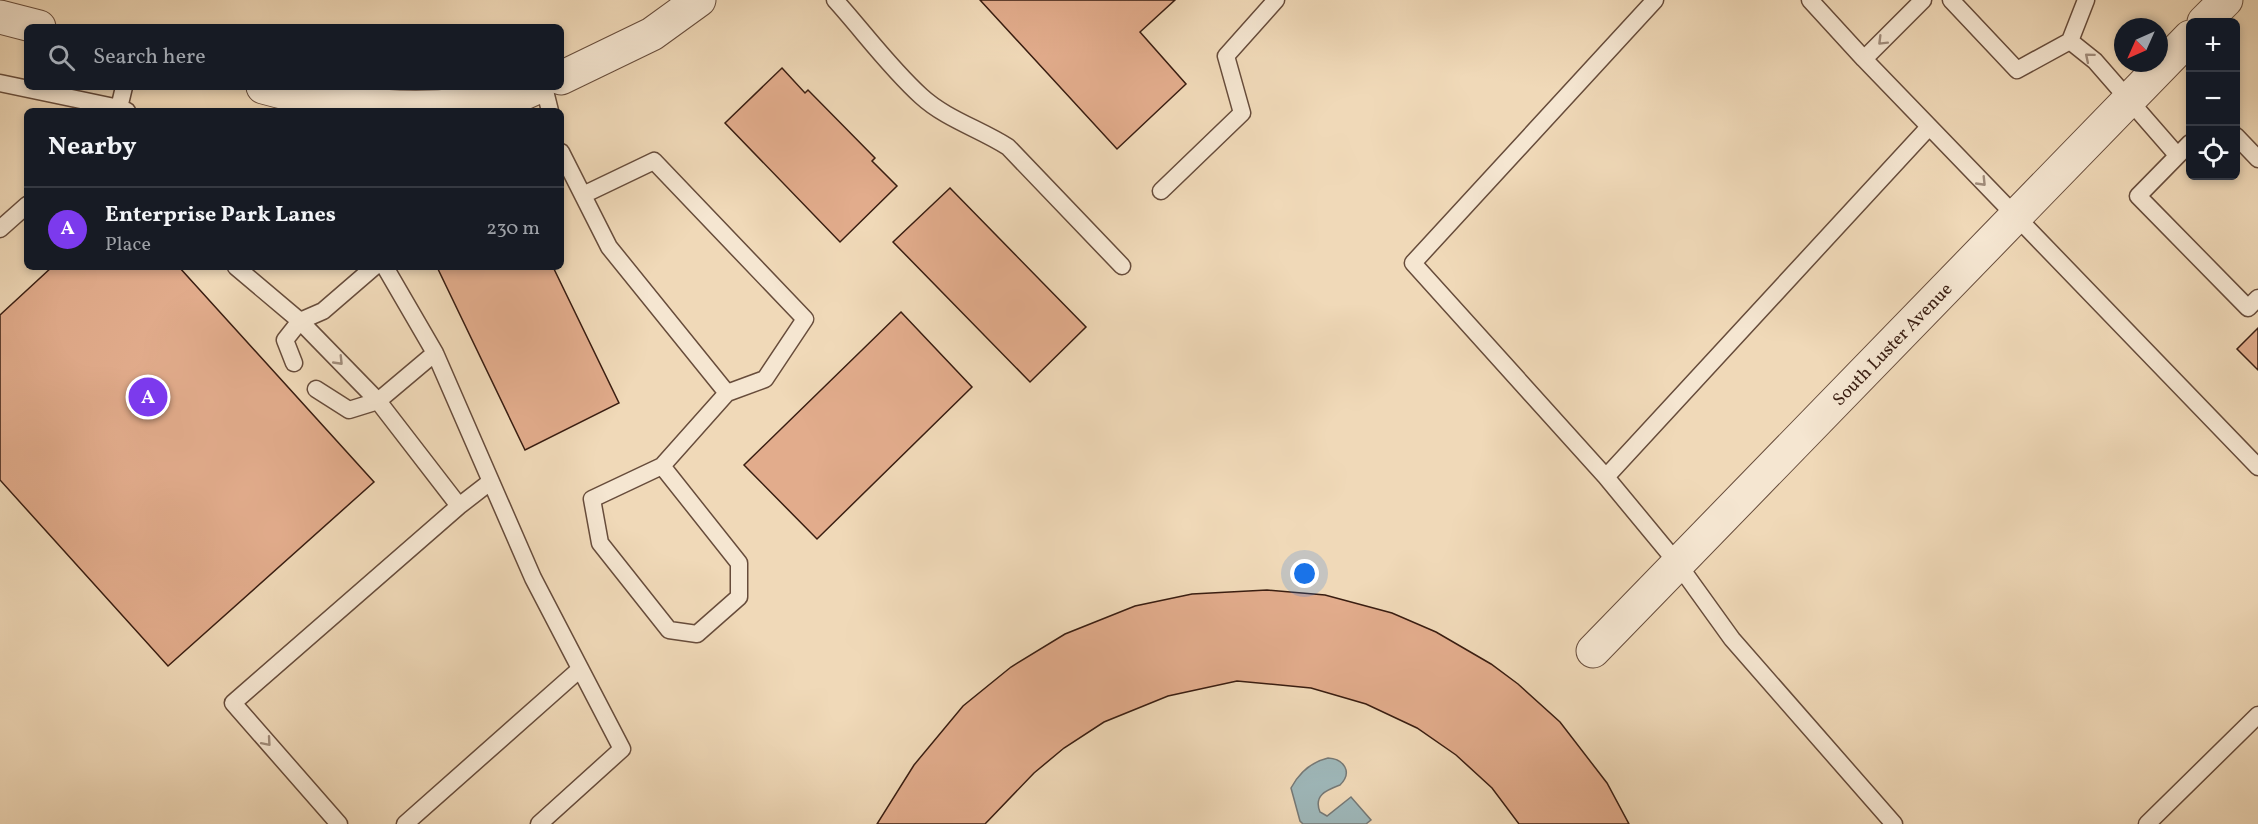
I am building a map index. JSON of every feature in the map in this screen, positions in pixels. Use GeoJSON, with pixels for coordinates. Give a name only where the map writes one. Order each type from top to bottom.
{"type":"FeatureCollection","features":[{"type":"Feature","properties":{"kind":"street"},"geometry":{"type":"LineString","coordinates":[[564,77],[652,34],[699,0]]}},
{"type":"Feature","properties":{"kind":"street"},"geometry":{"type":"LineString","coordinates":[[2208,18],[2226,0]]}},
{"type":"Feature","properties":{"kind":"street"},"geometry":{"type":"LineString","coordinates":[[0,17],[27,24]]}},
{"type":"Feature","properties":{"kind":"street","name":"South Luster Avenue"},"geometry":{"type":"LineString","coordinates":[[1593,651],[2186,41]]}},
{"type":"Feature","properties":{"kind":"street"},"geometry":{"type":"LineString","coordinates":[[272,90],[320,105],[378,106],[423,106],[506,100],[531,90]]}},
{"type":"Feature","properties":{"kind":"lane"},"geometry":{"type":"LineString","coordinates":[[835,0],[921,96],[946,114],[986,133],[1008,147],[1122,266]]}},
{"type":"Feature","properties":{"kind":"lane"},"geometry":{"type":"LineString","coordinates":[[1161,191],[1242,113],[1226,56],[1276,0]]}},
{"type":"Feature","properties":{"kind":"lane"},"geometry":{"type":"LineString","coordinates":[[1655,0],[1413,263],[1606,477],[1678,564],[1732,639],[1894,824]]}},
{"type":"Feature","properties":{"kind":"lane"},"geometry":{"type":"LineString","coordinates":[[1810,0],[1929,128],[2258,467]]}},
{"type":"Feature","properties":{"kind":"lane"},"geometry":{"type":"LineString","coordinates":[[1864,59],[1923,0]]}},
{"type":"Feature","properties":{"kind":"lane"},"geometry":{"type":"LineString","coordinates":[[1951,0],[2017,70],[2070,42],[2086,0]]}},
{"type":"Feature","properties":{"kind":"lane"},"geometry":{"type":"LineString","coordinates":[[2070,42],[2095,61],[2177,155]]}},
{"type":"Feature","properties":{"kind":"lane"},"geometry":{"type":"LineString","coordinates":[[0,83],[24,88]]}},
{"type":"Feature","properties":{"kind":"lane"},"geometry":{"type":"LineString","coordinates":[[31,90],[112,108]]}},
{"type":"Feature","properties":{"kind":"lane"},"geometry":{"type":"LineString","coordinates":[[121,108],[124,90]]}},
{"type":"Feature","properties":{"kind":"lane"},"geometry":{"type":"LineString","coordinates":[[545,90],[549,108]]}},
{"type":"Feature","properties":{"kind":"lane"},"geometry":{"type":"LineString","coordinates":[[1606,477],[1929,128]]}},
{"type":"Feature","properties":{"kind":"lane"},"geometry":{"type":"LineString","coordinates":[[2240,141],[2258,159]]}},
{"type":"Feature","properties":{"kind":"lane"},"geometry":{"type":"LineString","coordinates":[[2186,147],[2138,196],[2248,308],[2258,298]]}},
{"type":"Feature","properties":{"kind":"lane"},"geometry":{"type":"LineString","coordinates":[[564,158],[609,247],[727,393]]}},
{"type":"Feature","properties":{"kind":"lane"},"geometry":{"type":"LineString","coordinates":[[583,195],[654,161],[806,319],[765,379],[727,393],[662,466],[592,499],[600,543],[669,630],[697,634],[739,597],[739,563],[662,466]]}},
{"type":"Feature","properties":{"kind":"lane"},"geometry":{"type":"LineString","coordinates":[[0,229],[24,208]]}},
{"type":"Feature","properties":{"kind":"lane"},"geometry":{"type":"LineString","coordinates":[[241,270],[300,321],[378,401],[459,506]]}},
{"type":"Feature","properties":{"kind":"lane"},"geometry":{"type":"LineString","coordinates":[[294,363],[285,340],[300,321],[323,312],[371,270]]}},
{"type":"Feature","properties":{"kind":"lane"},"geometry":{"type":"LineString","coordinates":[[387,270],[435,353],[533,578],[622,748],[539,824]]}},
{"type":"Feature","properties":{"kind":"lane"},"geometry":{"type":"LineString","coordinates":[[316,389],[349,410],[378,401],[435,353]]}},
{"type":"Feature","properties":{"kind":"lane"},"geometry":{"type":"LineString","coordinates":[[339,824],[233,703],[459,506],[490,482]]}},
{"type":"Feature","properties":{"kind":"lane"},"geometry":{"type":"LineString","coordinates":[[405,824],[580,669]]}},
{"type":"Feature","properties":{"kind":"lane"},"geometry":{"type":"LineString","coordinates":[[2147,824],[2258,715]]}},
{"type":"Feature","properties":{"kind":"water"},"geometry":{"type":"Polygon","coordinates":[[[1328,758],[1342,764],[1346,775],[1340,785],[1322,794],[1318,801],[1320,812],[1327,816],[1351,797],[1371,820],[1366,824],[1303,824],[1300,821],[1291,788],[1306,769],[1328,758]]]}},
{"type":"Feature","properties":{"kind":"building"},"geometry":{"type":"Polygon","coordinates":[[[980,0],[1175,0],[1140,32],[1186,84],[1117,149],[980,0]]]}},
{"type":"Feature","properties":{"kind":"building"},"geometry":{"type":"Polygon","coordinates":[[[782,68],[805,93],[808,90],[875,158],[872,161],[897,186],[840,242],[725,123],[782,68]]]}},
{"type":"Feature","properties":{"kind":"building"},"geometry":{"type":"Polygon","coordinates":[[[950,188],[1086,327],[1030,382],[893,242],[950,188]]]}},
{"type":"Feature","properties":{"kind":"building"},"geometry":{"type":"Polygon","coordinates":[[[49,270],[182,270],[374,482],[168,666],[0,480],[0,315],[49,270]]]}},
{"type":"Feature","properties":{"kind":"building"},"geometry":{"type":"Polygon","coordinates":[[[438,270],[554,270],[619,403],[525,450],[438,270]]]}},
{"type":"Feature","properties":{"kind":"building"},"geometry":{"type":"Polygon","coordinates":[[[901,312],[972,387],[817,539],[744,465],[901,312]]]}},
{"type":"Feature","properties":{"kind":"building"},"geometry":{"type":"Polygon","coordinates":[[[2258,328],[2258,370],[2237,349],[2258,328]]]}},
{"type":"Feature","properties":{"kind":"building"},"geometry":{"type":"Polygon","coordinates":[[[1267,590],[1325,595],[1392,613],[1436,632],[1491,664],[1518,684],[1560,722],[1607,783],[1629,824],[1519,824],[1492,788],[1456,755],[1417,728],[1366,704],[1311,688],[1237,681],[1168,696],[1104,722],[1064,748],[1034,773],[985,824],[877,824],[914,765],[963,706],[1011,667],[1065,634],[1135,606],[1192,594],[1267,590]]]}},
{"type":"Feature","properties":{"kind":"place","name":"Enterprise Park Lanes"},"geometry":{"type":"Point","coordinates":[148,397]}}]}
